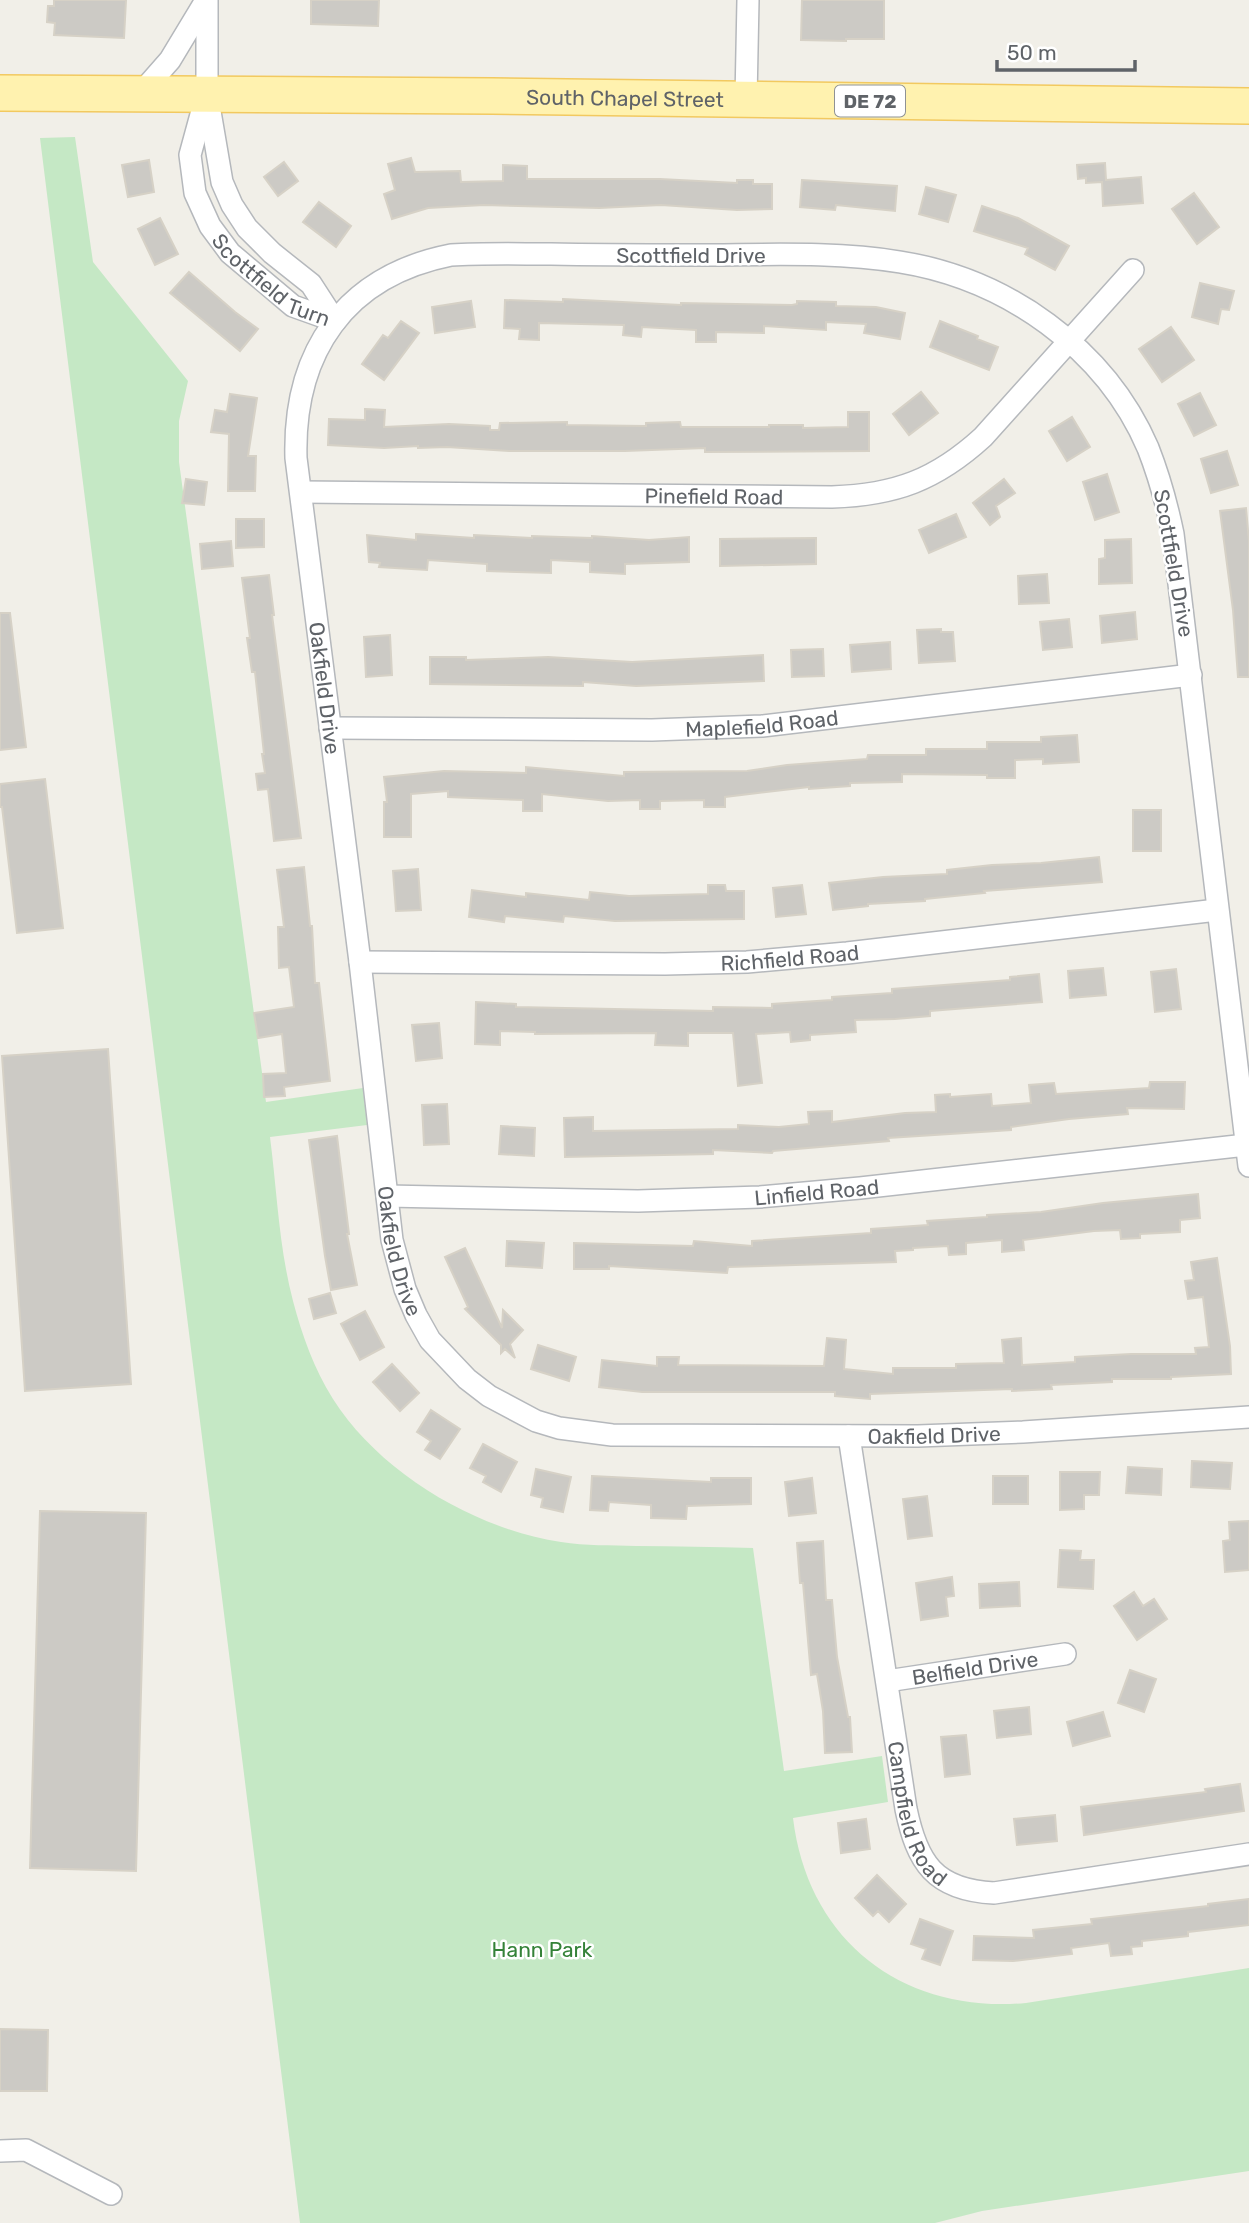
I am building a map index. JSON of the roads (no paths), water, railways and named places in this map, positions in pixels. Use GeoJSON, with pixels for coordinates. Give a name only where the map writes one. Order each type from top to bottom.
{"type":"FeatureCollection","features":[{"type":"Feature","properties":{"kind":"main road","name":"South Chapel Street"},"geometry":{"type":"LineString","coordinates":[[0,93],[1249,106]]}},
{"type":"Feature","properties":{"kind":"street"},"geometry":{"type":"LineString","coordinates":[[141,93],[170,60],[206,0]]}},
{"type":"Feature","properties":{"kind":"street"},"geometry":{"type":"LineString","coordinates":[[206,0],[207,94]]}},
{"type":"Feature","properties":{"kind":"street"},"geometry":{"type":"LineString","coordinates":[[746,99],[748,0]]}},
{"type":"Feature","properties":{"kind":"street","name":"Scottfield Turn"},"geometry":{"type":"LineString","coordinates":[[207,94],[190,155],[195,193],[211,226],[230,253],[293,306],[335,321]]}},
{"type":"Feature","properties":{"kind":"street","name":"Scottfield Turn"},"geometry":{"type":"LineString","coordinates":[[207,94],[222,182],[232,205],[258,240],[311,284],[335,321]]}},
{"type":"Feature","properties":{"kind":"street","name":"Scottfield Drive"},"geometry":{"type":"LineString","coordinates":[[335,321],[347,305],[384,278],[417,263],[451,255],[850,257],[927,267],[978,284],[1026,309],[1069,342],[1104,376],[1120,397],[1147,446],[1157,472],[1173,534],[1247,1155]]}},
{"type":"Feature","properties":{"kind":"street","name":"Pinefield Road"},"geometry":{"type":"LineString","coordinates":[[301,492],[832,497],[876,494],[918,482],[961,457],[983,437],[1133,270]]}},
{"type":"Feature","properties":{"kind":"street","name":"Oakfield Drive"},"geometry":{"type":"LineString","coordinates":[[335,321],[316,352],[308,372],[297,414],[296,458],[387,1196],[398,1265],[416,1315],[430,1340],[458,1370],[489,1396],[512,1410],[559,1428],[612,1434],[849,1436],[1023,1433],[1249,1417]]}},
{"type":"Feature","properties":{"kind":"street","name":"Maplefield Road"},"geometry":{"type":"LineString","coordinates":[[330,728],[652,730],[748,727],[1191,675]]}},
{"type":"Feature","properties":{"kind":"street","name":"Richfield Road"},"geometry":{"type":"LineString","coordinates":[[360,962],[679,964],[759,961],[1217,910]]}},
{"type":"Feature","properties":{"kind":"street","name":"Linfield Road"},"geometry":{"type":"LineString","coordinates":[[387,1196],[638,1201],[747,1198],[1247,1155]]}},
{"type":"Feature","properties":{"kind":"street","name":"Campfield Road"},"geometry":{"type":"LineString","coordinates":[[849,1436],[906,1809],[914,1841],[925,1863],[950,1882],[979,1892],[1012,1891],[1249,1854]]}},
{"type":"Feature","properties":{"kind":"street","name":"Belfield Drive"},"geometry":{"type":"LineString","coordinates":[[887,1681],[1065,1654]]}},
{"type":"Feature","properties":{"kind":"street"},"geometry":{"type":"LineString","coordinates":[[0,2151],[26,2150],[111,2194]]}},
{"type":"Feature","properties":{"kind":"park label","name":"Hann Park"},"geometry":{"type":"Point","coordinates":[542,1949]}}]}
